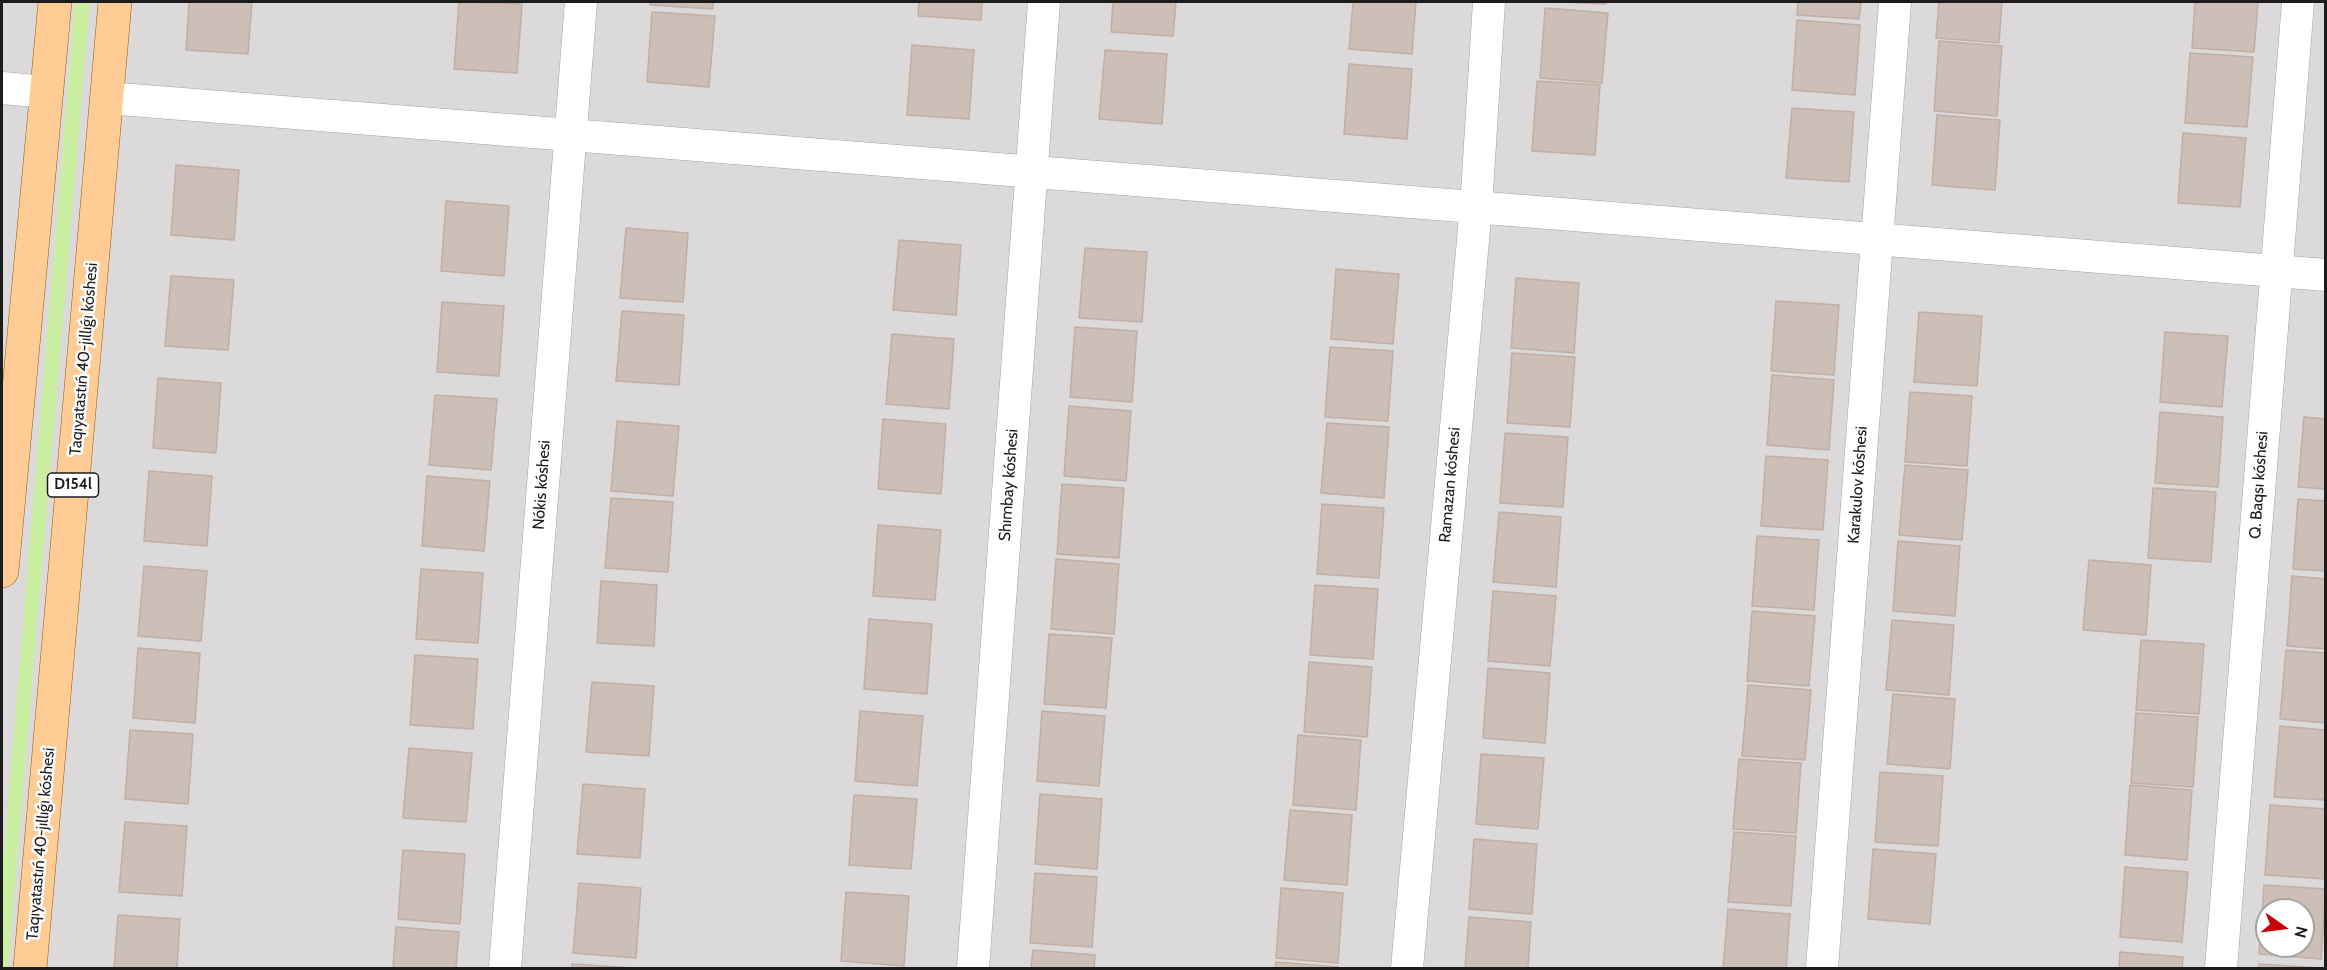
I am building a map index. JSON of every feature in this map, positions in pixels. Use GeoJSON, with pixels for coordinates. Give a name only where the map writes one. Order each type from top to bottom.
{"type":"FeatureCollection","features":[{"type":"Feature","properties":{"kind":"main road"},"geometry":{"type":"LineString","coordinates":[[2,571],[55,2]]}},
{"type":"Feature","properties":{"kind":"main road","name":"Taqıyatastıń 40-jıllıǵı kóshesi"},"geometry":{"type":"LineString","coordinates":[[30,969],[115,2]]}},
{"type":"Feature","properties":{"kind":"street","name":"Nókis kóshesi"},"geometry":{"type":"LineString","coordinates":[[505,969],[581,2]]}},
{"type":"Feature","properties":{"kind":"street","name":"Shımbay kóshesi"},"geometry":{"type":"LineString","coordinates":[[973,969],[1044,2]]}},
{"type":"Feature","properties":{"kind":"street","name":"Ramazan kóshesi"},"geometry":{"type":"LineString","coordinates":[[1407,969],[1476,207],[1489,2]]}},
{"type":"Feature","properties":{"kind":"street","name":"Karakulov kóshesi"},"geometry":{"type":"LineString","coordinates":[[1822,969],[1895,2]]}},
{"type":"Feature","properties":{"kind":"street","name":"Q. Baqsı kóshesi"},"geometry":{"type":"LineString","coordinates":[[2221,969],[2298,2]]}},
{"type":"Feature","properties":{"kind":"street"},"geometry":{"type":"LineString","coordinates":[[2,87],[47,92]]}},
{"type":"Feature","properties":{"kind":"street"},"geometry":{"type":"LineString","coordinates":[[106,98],[2325,275]]}},
{"type":"Feature","properties":{"kind":"shaded area"},"geometry":{"type":"Polygon","coordinates":[[[2,2],[2325,2],[2325,968],[2,968],[2,2]]]}},
{"type":"Feature","properties":{"kind":"green space"},"geometry":{"type":"Polygon","coordinates":[[[75,2],[90,2],[8,968],[2,968],[2,877],[75,2]]]}},
{"type":"Feature","properties":{"kind":"building"},"geometry":{"type":"Polygon","coordinates":[[[189,2],[252,2],[248,54],[186,50],[189,2]]]}},
{"type":"Feature","properties":{"kind":"building"},"geometry":{"type":"Polygon","coordinates":[[[459,2],[522,4],[517,73],[454,69],[459,2]]]}},
{"type":"Feature","properties":{"kind":"building"},"geometry":{"type":"Polygon","coordinates":[[[651,2],[713,2],[713,9],[650,5],[651,2]]]}},
{"type":"Feature","properties":{"kind":"building"},"geometry":{"type":"Polygon","coordinates":[[[919,2],[982,2],[981,20],[918,16],[919,2]]]}},
{"type":"Feature","properties":{"kind":"building"},"geometry":{"type":"Polygon","coordinates":[[[1113,2],[1176,2],[1173,36],[1111,32],[1113,2]]]}},
{"type":"Feature","properties":{"kind":"building"},"geometry":{"type":"Polygon","coordinates":[[[1353,2],[1416,2],[1412,54],[1349,49],[1353,2]]]}},
{"type":"Feature","properties":{"kind":"building"},"geometry":{"type":"Polygon","coordinates":[[[1564,2],[1607,2],[1606,4],[1564,2]]]}},
{"type":"Feature","properties":{"kind":"building"},"geometry":{"type":"Polygon","coordinates":[[[1798,2],[1861,2],[1859,19],[1797,15],[1798,2]]]}},
{"type":"Feature","properties":{"kind":"building"},"geometry":{"type":"Polygon","coordinates":[[[1939,2],[2002,2],[1999,43],[1936,38],[1939,2]]]}},
{"type":"Feature","properties":{"kind":"building"},"geometry":{"type":"Polygon","coordinates":[[[2195,2],[2258,2],[2254,52],[2192,48],[2195,2]]]}},
{"type":"Feature","properties":{"kind":"building"},"geometry":{"type":"Polygon","coordinates":[[[1545,8],[1608,13],[1602,83],[1540,78],[1545,8]]]}},
{"type":"Feature","properties":{"kind":"building"},"geometry":{"type":"Polygon","coordinates":[[[652,12],[715,16],[709,87],[647,82],[652,12]]]}},
{"type":"Feature","properties":{"kind":"building"},"geometry":{"type":"Polygon","coordinates":[[[1797,20],[1860,25],[1855,95],[1792,90],[1797,20]]]}},
{"type":"Feature","properties":{"kind":"building"},"geometry":{"type":"Polygon","coordinates":[[[1939,41],[2002,46],[1997,116],[1934,111],[1939,41]]]}},
{"type":"Feature","properties":{"kind":"building"},"geometry":{"type":"Polygon","coordinates":[[[912,45],[974,50],[969,119],[907,115],[912,45]]]}},
{"type":"Feature","properties":{"kind":"building"},"geometry":{"type":"Polygon","coordinates":[[[1105,50],[1167,54],[1162,124],[1099,119],[1105,50]]]}},
{"type":"Feature","properties":{"kind":"building"},"geometry":{"type":"Polygon","coordinates":[[[2190,53],[2253,57],[2247,127],[2185,123],[2190,53]]]}},
{"type":"Feature","properties":{"kind":"building"},"geometry":{"type":"Polygon","coordinates":[[[1349,64],[1412,69],[1407,139],[1344,134],[1349,64]]]}},
{"type":"Feature","properties":{"kind":"building"},"geometry":{"type":"Polygon","coordinates":[[[1537,81],[1600,85],[1595,155],[1532,151],[1537,81]]]}},
{"type":"Feature","properties":{"kind":"building"},"geometry":{"type":"Polygon","coordinates":[[[1792,108],[1854,112],[1849,182],[1786,178],[1792,108]]]}},
{"type":"Feature","properties":{"kind":"building"},"geometry":{"type":"Polygon","coordinates":[[[1937,115],[2000,120],[1995,190],[1932,185],[1937,115]]]}},
{"type":"Feature","properties":{"kind":"building"},"geometry":{"type":"Polygon","coordinates":[[[2183,133],[2246,138],[2240,207],[2178,203],[2183,133]]]}},
{"type":"Feature","properties":{"kind":"building"},"geometry":{"type":"Polygon","coordinates":[[[176,165],[239,170],[234,240],[171,235],[176,165]]]}},
{"type":"Feature","properties":{"kind":"building"},"geometry":{"type":"Polygon","coordinates":[[[446,201],[509,206],[504,276],[441,271],[446,201]]]}},
{"type":"Feature","properties":{"kind":"building"},"geometry":{"type":"Polygon","coordinates":[[[626,228],[688,233],[683,302],[620,298],[626,228]]]}},
{"type":"Feature","properties":{"kind":"building"},"geometry":{"type":"Polygon","coordinates":[[[899,240],[961,245],[956,315],[893,310],[899,240]]]}},
{"type":"Feature","properties":{"kind":"building"},"geometry":{"type":"Polygon","coordinates":[[[1085,248],[1147,252],[1142,322],[1079,318],[1085,248]]]}},
{"type":"Feature","properties":{"kind":"building"},"geometry":{"type":"Polygon","coordinates":[[[1336,269],[1399,274],[1393,344],[1331,339],[1336,269]]]}},
{"type":"Feature","properties":{"kind":"building"},"geometry":{"type":"Polygon","coordinates":[[[171,276],[234,280],[228,350],[165,346],[171,276]]]}},
{"type":"Feature","properties":{"kind":"building"},"geometry":{"type":"Polygon","coordinates":[[[1516,278],[1579,283],[1574,353],[1511,348],[1516,278]]]}},
{"type":"Feature","properties":{"kind":"building"},"geometry":{"type":"Polygon","coordinates":[[[1776,301],[1839,305],[1834,375],[1771,371],[1776,301]]]}},
{"type":"Feature","properties":{"kind":"building"},"geometry":{"type":"Polygon","coordinates":[[[442,302],[504,306],[499,376],[437,372],[442,302]]]}},
{"type":"Feature","properties":{"kind":"building"},"geometry":{"type":"Polygon","coordinates":[[[622,311],[684,315],[679,385],[616,381],[622,311]]]}},
{"type":"Feature","properties":{"kind":"building"},"geometry":{"type":"Polygon","coordinates":[[[1919,312],[1982,316],[1977,386],[1914,382],[1919,312]]]}},
{"type":"Feature","properties":{"kind":"building"},"geometry":{"type":"Polygon","coordinates":[[[1075,327],[1137,331],[1132,402],[1070,397],[1075,327]]]}},
{"type":"Feature","properties":{"kind":"building"},"geometry":{"type":"Polygon","coordinates":[[[2165,332],[2228,336],[2222,407],[2160,402],[2165,332]]]}},
{"type":"Feature","properties":{"kind":"building"},"geometry":{"type":"Polygon","coordinates":[[[892,334],[954,339],[949,409],[886,404],[892,334]]]}},
{"type":"Feature","properties":{"kind":"building"},"geometry":{"type":"Polygon","coordinates":[[[1330,347],[1393,351],[1388,421],[1325,417],[1330,347]]]}},
{"type":"Feature","properties":{"kind":"building"},"geometry":{"type":"Polygon","coordinates":[[[1512,353],[1575,357],[1570,427],[1507,423],[1512,353]]]}},
{"type":"Feature","properties":{"kind":"building"},"geometry":{"type":"Polygon","coordinates":[[[1772,375],[1834,380],[1829,450],[1767,445],[1772,375]]]}},
{"type":"Feature","properties":{"kind":"building"},"geometry":{"type":"Polygon","coordinates":[[[158,378],[221,383],[216,453],[153,448],[158,378]]]}},
{"type":"Feature","properties":{"kind":"building"},"geometry":{"type":"Polygon","coordinates":[[[1910,392],[1972,396],[1967,466],[1905,462],[1910,392]]]}},
{"type":"Feature","properties":{"kind":"building"},"geometry":{"type":"Polygon","coordinates":[[[435,395],[497,399],[491,470],[429,465],[435,395]]]}},
{"type":"Feature","properties":{"kind":"building"},"geometry":{"type":"Polygon","coordinates":[[[1069,406],[1131,411],[1126,481],[1064,476],[1069,406]]]}},
{"type":"Feature","properties":{"kind":"building"},"geometry":{"type":"Polygon","coordinates":[[[2160,412],[2223,417],[2218,487],[2155,483],[2160,412]]]}},
{"type":"Feature","properties":{"kind":"building"},"geometry":{"type":"Polygon","coordinates":[[[2304,417],[2326,419],[2326,489],[2298,487],[2304,417]]]}},
{"type":"Feature","properties":{"kind":"building"},"geometry":{"type":"Polygon","coordinates":[[[883,419],[946,424],[941,494],[878,489],[883,419]]]}},
{"type":"Feature","properties":{"kind":"building"},"geometry":{"type":"Polygon","coordinates":[[[617,421],[679,426],[673,496],[611,491],[617,421]]]}},
{"type":"Feature","properties":{"kind":"building"},"geometry":{"type":"Polygon","coordinates":[[[1327,423],[1389,427],[1384,498],[1321,493],[1327,423]]]}},
{"type":"Feature","properties":{"kind":"building"},"geometry":{"type":"Polygon","coordinates":[[[1505,433],[1568,437],[1563,507],[1500,503],[1505,433]]]}},
{"type":"Feature","properties":{"kind":"building"},"geometry":{"type":"Polygon","coordinates":[[[1766,456],[1828,460],[1823,530],[1761,526],[1766,456]]]}},
{"type":"Feature","properties":{"kind":"building"},"geometry":{"type":"Polygon","coordinates":[[[1905,465],[1968,470],[1962,540],[1899,535],[1905,465]]]}},
{"type":"Feature","properties":{"kind":"building"},"geometry":{"type":"Polygon","coordinates":[[[149,471],[212,476],[207,546],[144,541],[149,471]]]}},
{"type":"Feature","properties":{"kind":"building"},"geometry":{"type":"Polygon","coordinates":[[[427,476],[490,481],[484,551],[422,546],[427,476]]]}},
{"type":"Feature","properties":{"kind":"building"},"geometry":{"type":"Polygon","coordinates":[[[1062,484],[1124,488],[1119,558],[1057,554],[1062,484]]]}},
{"type":"Feature","properties":{"kind":"building"},"geometry":{"type":"Polygon","coordinates":[[[2153,488],[2216,492],[2211,562],[2148,558],[2153,488]]]}},
{"type":"Feature","properties":{"kind":"building"},"geometry":{"type":"Polygon","coordinates":[[[611,498],[673,502],[668,572],[605,568],[611,498]]]}},
{"type":"Feature","properties":{"kind":"building"},"geometry":{"type":"Polygon","coordinates":[[[2298,499],[2326,501],[2326,571],[2293,569],[2298,499]]]}},
{"type":"Feature","properties":{"kind":"building"},"geometry":{"type":"Polygon","coordinates":[[[1322,504],[1384,508],[1379,578],[1317,574],[1322,504]]]}},
{"type":"Feature","properties":{"kind":"building"},"geometry":{"type":"Polygon","coordinates":[[[1499,512],[1561,517],[1556,587],[1493,582],[1499,512]]]}},
{"type":"Feature","properties":{"kind":"building"},"geometry":{"type":"Polygon","coordinates":[[[878,525],[941,530],[935,600],[873,596],[878,525]]]}},
{"type":"Feature","properties":{"kind":"building"},"geometry":{"type":"Polygon","coordinates":[[[1757,536],[1819,540],[1814,610],[1752,606],[1757,536]]]}},
{"type":"Feature","properties":{"kind":"building"},"geometry":{"type":"Polygon","coordinates":[[[1898,541],[1960,546],[1955,616],[1893,611],[1898,541]]]}},
{"type":"Feature","properties":{"kind":"building"},"geometry":{"type":"Polygon","coordinates":[[[1056,559],[1119,564],[1114,634],[1051,629],[1056,559]]]}},
{"type":"Feature","properties":{"kind":"building"},"geometry":{"type":"Polygon","coordinates":[[[2089,560],[2151,565],[2146,635],[2083,630],[2089,560]]]}},
{"type":"Feature","properties":{"kind":"building"},"geometry":{"type":"Polygon","coordinates":[[[144,566],[207,571],[201,641],[138,636],[144,566]]]}},
{"type":"Feature","properties":{"kind":"building"},"geometry":{"type":"Polygon","coordinates":[[[421,569],[483,573],[478,643],[416,639],[421,569]]]}},
{"type":"Feature","properties":{"kind":"building"},"geometry":{"type":"Polygon","coordinates":[[[2292,576],[2326,579],[2326,649],[2287,646],[2292,576]]]}},
{"type":"Feature","properties":{"kind":"building"},"geometry":{"type":"Polygon","coordinates":[[[601,581],[657,585],[654,646],[597,643],[601,581]]]}},
{"type":"Feature","properties":{"kind":"building"},"geometry":{"type":"Polygon","coordinates":[[[1315,585],[1378,589],[1373,659],[1310,655],[1315,585]]]}},
{"type":"Feature","properties":{"kind":"building"},"geometry":{"type":"Polygon","coordinates":[[[1493,591],[1556,596],[1550,666],[1488,661],[1493,591]]]}},
{"type":"Feature","properties":{"kind":"building"},"geometry":{"type":"Polygon","coordinates":[[[1752,611],[1815,616],[1809,686],[1747,681],[1752,611]]]}},
{"type":"Feature","properties":{"kind":"building"},"geometry":{"type":"Polygon","coordinates":[[[869,619],[932,624],[927,694],[864,689],[869,619]]]}},
{"type":"Feature","properties":{"kind":"building"},"geometry":{"type":"Polygon","coordinates":[[[1892,620],[1954,625],[1949,695],[1886,690],[1892,620]]]}},
{"type":"Feature","properties":{"kind":"building"},"geometry":{"type":"Polygon","coordinates":[[[1049,634],[1112,638],[1106,708],[1044,704],[1049,634]]]}},
{"type":"Feature","properties":{"kind":"building"},"geometry":{"type":"Polygon","coordinates":[[[2141,640],[2204,644],[2199,714],[2136,710],[2141,640]]]}},
{"type":"Feature","properties":{"kind":"building"},"geometry":{"type":"Polygon","coordinates":[[[138,648],[200,653],[195,723],[133,718],[138,648]]]}},
{"type":"Feature","properties":{"kind":"building"},"geometry":{"type":"Polygon","coordinates":[[[2286,650],[2326,653],[2326,723],[2280,719],[2286,650]]]}},
{"type":"Feature","properties":{"kind":"building"},"geometry":{"type":"Polygon","coordinates":[[[415,655],[478,659],[473,729],[410,725],[415,655]]]}},
{"type":"Feature","properties":{"kind":"building"},"geometry":{"type":"Polygon","coordinates":[[[1309,662],[1372,667],[1367,737],[1304,732],[1309,662]]]}},
{"type":"Feature","properties":{"kind":"building"},"geometry":{"type":"Polygon","coordinates":[[[1488,668],[1550,673],[1545,743],[1483,738],[1488,668]]]}},
{"type":"Feature","properties":{"kind":"building"},"geometry":{"type":"Polygon","coordinates":[[[592,682],[654,686],[649,756],[586,752],[592,682]]]}},
{"type":"Feature","properties":{"kind":"building"},"geometry":{"type":"Polygon","coordinates":[[[1748,685],[1811,690],[1805,760],[1742,756],[1748,685]]]}},
{"type":"Feature","properties":{"kind":"building"},"geometry":{"type":"Polygon","coordinates":[[[1893,694],[1955,699],[1950,769],[1887,764],[1893,694]]]}},
{"type":"Feature","properties":{"kind":"building"},"geometry":{"type":"Polygon","coordinates":[[[860,711],[923,716],[917,786],[855,781],[860,711]]]}},
{"type":"Feature","properties":{"kind":"building"},"geometry":{"type":"Polygon","coordinates":[[[1042,711],[1105,716],[1099,786],[1037,781],[1042,711]]]}},
{"type":"Feature","properties":{"kind":"building"},"geometry":{"type":"Polygon","coordinates":[[[2136,713],[2198,717],[2193,787],[2131,783],[2136,713]]]}},
{"type":"Feature","properties":{"kind":"building"},"geometry":{"type":"Polygon","coordinates":[[[2280,726],[2326,730],[2326,800],[2274,797],[2280,726]]]}},
{"type":"Feature","properties":{"kind":"building"},"geometry":{"type":"Polygon","coordinates":[[[130,730],[193,734],[188,804],[125,799],[130,730]]]}},
{"type":"Feature","properties":{"kind":"building"},"geometry":{"type":"Polygon","coordinates":[[[1298,735],[1361,740],[1356,810],[1293,805],[1298,735]]]}},
{"type":"Feature","properties":{"kind":"building"},"geometry":{"type":"Polygon","coordinates":[[[409,748],[472,753],[466,822],[403,818],[409,748]]]}},
{"type":"Feature","properties":{"kind":"building"},"geometry":{"type":"Polygon","coordinates":[[[1481,754],[1544,758],[1538,829],[1476,824],[1481,754]]]}},
{"type":"Feature","properties":{"kind":"building"},"geometry":{"type":"Polygon","coordinates":[[[1739,759],[1801,763],[1796,833],[1733,829],[1739,759]]]}},
{"type":"Feature","properties":{"kind":"building"},"geometry":{"type":"Polygon","coordinates":[[[1880,772],[1943,776],[1938,846],[1875,842],[1880,772]]]}},
{"type":"Feature","properties":{"kind":"building"},"geometry":{"type":"Polygon","coordinates":[[[583,784],[645,789],[640,858],[577,854],[583,784]]]}},
{"type":"Feature","properties":{"kind":"building"},"geometry":{"type":"Polygon","coordinates":[[[2130,785],[2192,790],[2187,860],[2125,855],[2130,785]]]}},
{"type":"Feature","properties":{"kind":"building"},"geometry":{"type":"Polygon","coordinates":[[[1040,794],[1102,799],[1097,869],[1035,864],[1040,794]]]}},
{"type":"Feature","properties":{"kind":"building"},"geometry":{"type":"Polygon","coordinates":[[[854,795],[917,799],[911,869],[849,865],[854,795]]]}},
{"type":"Feature","properties":{"kind":"building"},"geometry":{"type":"Polygon","coordinates":[[[2270,805],[2326,809],[2326,879],[2265,875],[2270,805]]]}},
{"type":"Feature","properties":{"kind":"building"},"geometry":{"type":"Polygon","coordinates":[[[1290,810],[1352,815],[1347,885],[1284,880],[1290,810]]]}},
{"type":"Feature","properties":{"kind":"building"},"geometry":{"type":"Polygon","coordinates":[[[125,822],[187,826],[182,896],[119,892],[125,822]]]}},
{"type":"Feature","properties":{"kind":"building"},"geometry":{"type":"Polygon","coordinates":[[[1734,832],[1796,836],[1791,906],[1728,902],[1734,832]]]}},
{"type":"Feature","properties":{"kind":"building"},"geometry":{"type":"Polygon","coordinates":[[[1474,839],[1537,844],[1532,914],[1469,909],[1474,839]]]}},
{"type":"Feature","properties":{"kind":"building"},"geometry":{"type":"Polygon","coordinates":[[[1873,849],[1936,854],[1930,924],[1868,919],[1873,849]]]}},
{"type":"Feature","properties":{"kind":"building"},"geometry":{"type":"Polygon","coordinates":[[[403,850],[465,854],[460,924],[398,919],[403,850]]]}},
{"type":"Feature","properties":{"kind":"building"},"geometry":{"type":"Polygon","coordinates":[[[2125,867],[2188,872],[2182,942],[2120,937],[2125,867]]]}},
{"type":"Feature","properties":{"kind":"building"},"geometry":{"type":"Polygon","coordinates":[[[1035,873],[1097,877],[1092,947],[1030,943],[1035,873]]]}},
{"type":"Feature","properties":{"kind":"building"},"geometry":{"type":"Polygon","coordinates":[[[579,883],[641,888],[636,958],[573,953],[579,883]]]}},
{"type":"Feature","properties":{"kind":"building"},"geometry":{"type":"Polygon","coordinates":[[[2264,885],[2326,889],[2321,959],[2309,958],[2315,958],[2315,898],[2263,898],[2264,885]]]}},
{"type":"Feature","properties":{"kind":"building"},"geometry":{"type":"Polygon","coordinates":[[[1281,888],[1343,893],[1338,963],[1276,958],[1281,888]]]}},
{"type":"Feature","properties":{"kind":"building"},"geometry":{"type":"Polygon","coordinates":[[[846,892],[909,896],[904,966],[841,961],[846,892]]]}},
{"type":"Feature","properties":{"kind":"building"},"geometry":{"type":"Polygon","coordinates":[[[1728,909],[1790,914],[1786,968],[1723,968],[1728,909]]]}},
{"type":"Feature","properties":{"kind":"building"},"geometry":{"type":"Polygon","coordinates":[[[118,915],[180,919],[177,968],[114,968],[118,915]]]}},
{"type":"Feature","properties":{"kind":"building"},"geometry":{"type":"Polygon","coordinates":[[[1469,917],[1531,922],[1528,968],[1465,968],[1469,917]]]}},
{"type":"Feature","properties":{"kind":"building"},"geometry":{"type":"Polygon","coordinates":[[[396,927],[459,932],[456,968],[393,968],[396,927]]]}},
{"type":"Feature","properties":{"kind":"building"},"geometry":{"type":"Polygon","coordinates":[[[1033,950],[1095,955],[1094,968],[1031,968],[1033,950]]]}},
{"type":"Feature","properties":{"kind":"building"},"geometry":{"type":"Polygon","coordinates":[[[2120,952],[2183,957],[2182,968],[2119,968],[2120,952]]]}},
{"type":"Feature","properties":{"kind":"building"},"geometry":{"type":"Polygon","coordinates":[[[1276,962],[1338,967],[1338,968],[1275,968],[1276,962]]]}},
{"type":"Feature","properties":{"kind":"building"},"geometry":{"type":"Polygon","coordinates":[[[572,964],[634,968],[572,968],[572,964]]]}},
{"type":"Feature","properties":{"kind":"building"},"geometry":{"type":"Polygon","coordinates":[[[2259,964],[2321,968],[2259,968],[2259,964]]]}}]}
